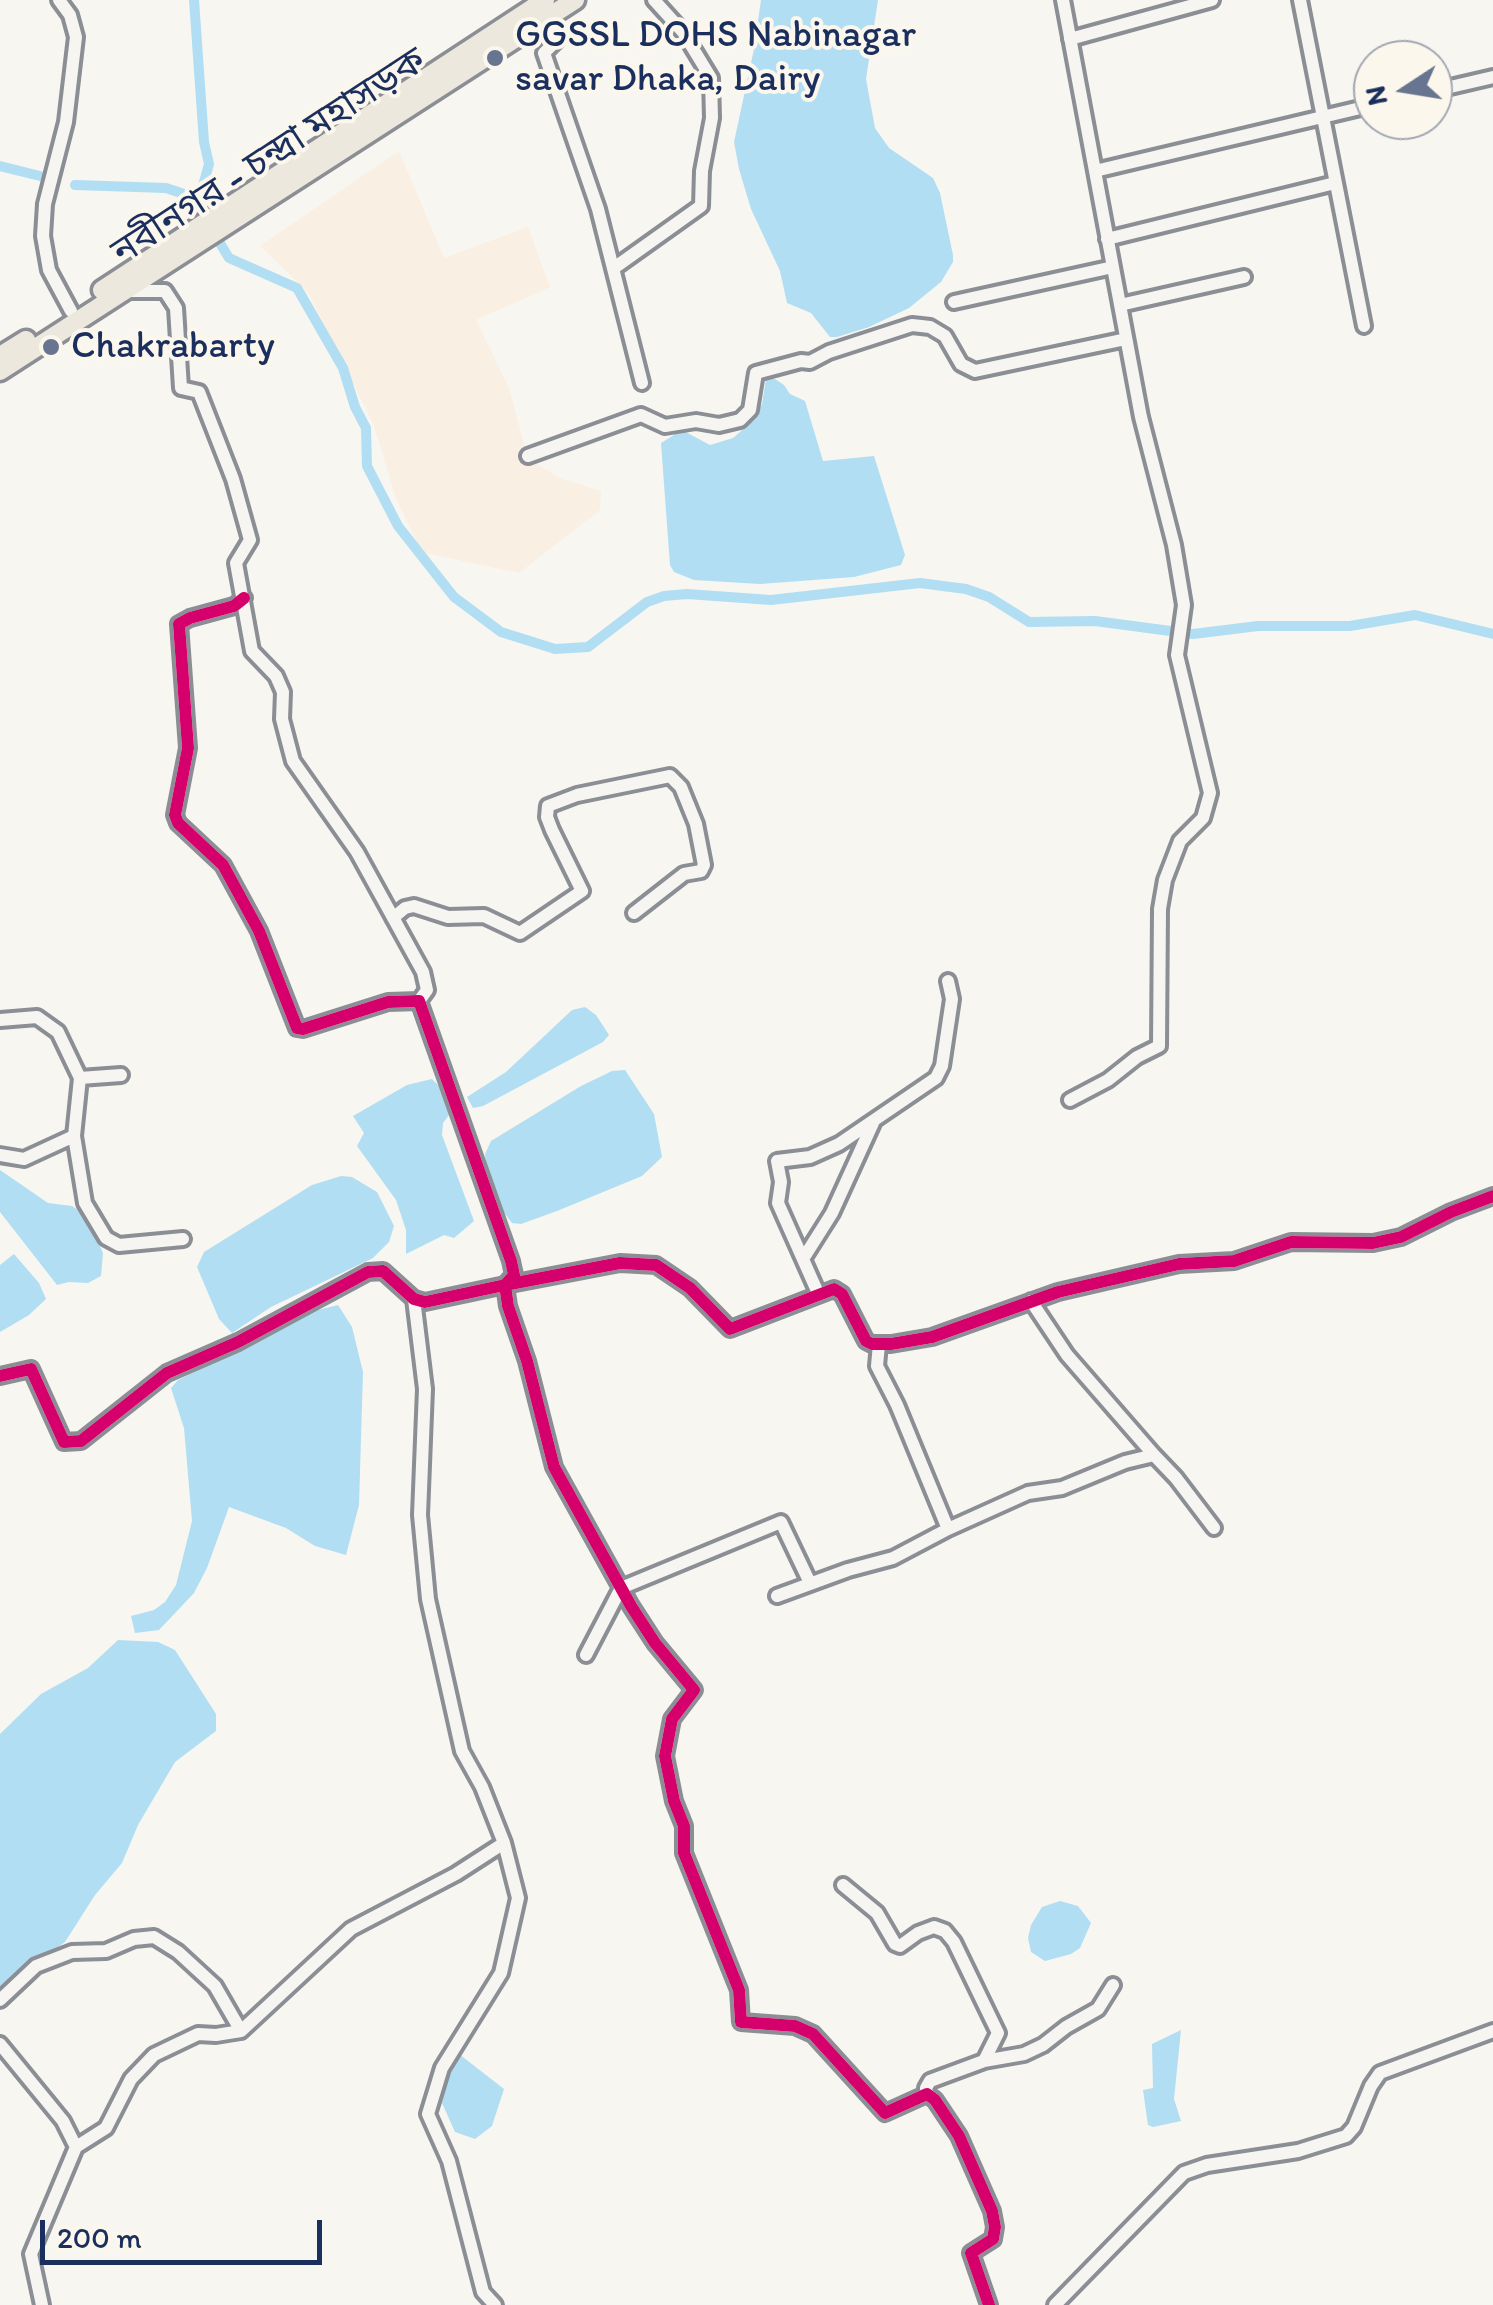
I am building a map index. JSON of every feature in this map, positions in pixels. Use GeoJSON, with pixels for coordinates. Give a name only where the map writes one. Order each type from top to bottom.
{"type":"FeatureCollection","features":[{"type":"Feature","properties":{"kind":"highway","name":"নবীনগর - চন্দ্রা মহাসড়ক"},"geometry":{"type":"LineString","coordinates":[[0,356],[228,216],[534,8],[575,0]]}},
{"type":"Feature","properties":{"kind":"highway","name":"নবীনগর - চন্দ্রা মহাসড়ক"},"geometry":{"type":"LineString","coordinates":[[0,371],[197,236]]}},
{"type":"Feature","properties":{"kind":"street"},"geometry":{"type":"LineString","coordinates":[[59,0],[70,15],[76,38],[66,122],[44,204],[43,236],[49,270],[71,312]]}},
{"type":"Feature","properties":{"kind":"street"},"geometry":{"type":"LineString","coordinates":[[614,268],[702,206],[702,170],[712,118],[711,78],[683,32],[654,0]]}},
{"type":"Feature","properties":{"kind":"street"},"geometry":{"type":"LineString","coordinates":[[1062,0],[1140,416],[1174,545],[1184,606],[1177,655],[1210,793],[1203,818],[1180,840],[1165,880],[1160,909],[1158,1046],[1070,1100]]}},
{"type":"Feature","properties":{"kind":"street"},"geometry":{"type":"LineString","coordinates":[[1070,38],[1212,0]]}},
{"type":"Feature","properties":{"kind":"street"},"geometry":{"type":"LineString","coordinates":[[1300,0],[1364,326]]}},
{"type":"Feature","properties":{"kind":"street"},"geometry":{"type":"LineString","coordinates":[[534,8],[558,39],[544,53],[598,209],[642,384]]}},
{"type":"Feature","properties":{"kind":"street"},"geometry":{"type":"LineString","coordinates":[[1453,86],[1493,77]]}},
{"type":"Feature","properties":{"kind":"street"},"geometry":{"type":"LineString","coordinates":[[1095,171],[1353,110]]}},
{"type":"Feature","properties":{"kind":"street"},"geometry":{"type":"LineString","coordinates":[[1107,239],[1335,183]]}},
{"type":"Feature","properties":{"kind":"street"},"geometry":{"type":"LineString","coordinates":[[954,302],[1112,268]]}},
{"type":"Feature","properties":{"kind":"street"},"geometry":{"type":"LineString","coordinates":[[1120,305],[1244,278]]}},
{"type":"Feature","properties":{"kind":"street"},"geometry":{"type":"LineString","coordinates":[[122,291],[165,291],[176,308],[181,388],[198,392],[233,479],[250,540],[236,563],[244,598],[252,651],[276,676],[284,692],[284,730],[293,760],[357,852],[422,972],[427,990],[418,1001],[388,1002],[303,1030],[296,1028],[258,931],[223,866],[174,815],[188,748],[179,624],[234,606],[244,598]]}},
{"type":"Feature","properties":{"kind":"street"},"geometry":{"type":"LineString","coordinates":[[528,456],[641,415],[665,426],[696,421],[720,426],[740,420],[750,410],[756,373],[810,362],[828,352],[912,325],[945,336],[961,364],[974,371],[1126,339]]}},
{"type":"Feature","properties":{"kind":"street"},"geometry":{"type":"LineString","coordinates":[[393,918],[404,908],[414,906],[448,916],[484,916],[520,933],[582,891],[552,830],[548,806],[577,795],[670,776],[681,787],[696,824],[704,865],[700,872],[684,874],[634,913]]}},
{"type":"Feature","properties":{"kind":"street"},"geometry":{"type":"LineString","coordinates":[[818,1293],[778,1203],[781,1182],[776,1162],[810,1157],[855,1136],[936,1078],[942,1066],[952,999],[948,981]]}},
{"type":"Feature","properties":{"kind":"street"},"geometry":{"type":"LineString","coordinates":[[418,1001],[511,1262],[514,1275],[505,1285]]}},
{"type":"Feature","properties":{"kind":"street"},"geometry":{"type":"LineString","coordinates":[[0,1020],[37,1017],[58,1032],[80,1078],[74,1136],[85,1203],[106,1238],[118,1246],[184,1239]]}},
{"type":"Feature","properties":{"kind":"street"},"geometry":{"type":"LineString","coordinates":[[80,1078],[121,1074]]}},
{"type":"Feature","properties":{"kind":"street"},"geometry":{"type":"LineString","coordinates":[[803,1258],[832,1213],[874,1120]]}},
{"type":"Feature","properties":{"kind":"street"},"geometry":{"type":"LineString","coordinates":[[0,1155],[24,1159],[74,1136]]}},
{"type":"Feature","properties":{"kind":"street"},"geometry":{"type":"LineString","coordinates":[[0,1376],[31,1369],[64,1442],[81,1441],[167,1374],[238,1342],[368,1272],[382,1271],[414,1299],[426,1302],[620,1263],[656,1265],[690,1288],[730,1329],[818,1293],[838,1291],[861,1335],[878,1344],[932,1337],[1031,1300],[1179,1264],[1234,1261],[1290,1242],[1391,1240],[1493,1196]]}},
{"type":"Feature","properties":{"kind":"street"},"geometry":{"type":"LineString","coordinates":[[505,1285],[554,1467],[621,1588],[656,1643],[694,1690],[672,1719],[665,1756],[684,1826],[684,1853],[739,1990],[741,2022],[795,2026],[813,2034],[885,2113],[928,2094]]}},
{"type":"Feature","properties":{"kind":"street"},"geometry":{"type":"LineString","coordinates":[[414,1299],[425,1389],[420,1515],[428,1598],[462,1751],[504,1843],[518,1898],[501,1973],[442,2068],[428,2114],[449,2161],[482,2292],[495,2305]]}},
{"type":"Feature","properties":{"kind":"street"},"geometry":{"type":"LineString","coordinates":[[1031,1300],[1068,1356],[1176,1478],[1214,1528]]}},
{"type":"Feature","properties":{"kind":"street"},"geometry":{"type":"LineString","coordinates":[[878,1344],[877,1366],[948,1529]]}},
{"type":"Feature","properties":{"kind":"street"},"geometry":{"type":"LineString","coordinates":[[777,1596],[893,1558],[1028,1493],[1062,1488],[1125,1462],[1154,1455]]}},
{"type":"Feature","properties":{"kind":"street"},"geometry":{"type":"LineString","coordinates":[[586,1655],[621,1588],[781,1522],[810,1583]]}},
{"type":"Feature","properties":{"kind":"street"},"geometry":{"type":"LineString","coordinates":[[42,2305],[31,2254],[76,2147],[106,2128],[131,2079],[154,2056],[198,2034],[216,2036],[241,2031],[351,1930],[456,1874],[504,1843]]}},
{"type":"Feature","properties":{"kind":"street"},"geometry":{"type":"LineString","coordinates":[[843,1886],[878,1913],[895,1944],[900,1946],[934,1927],[945,1931],[954,1942],[998,2033],[984,2061]]}},
{"type":"Feature","properties":{"kind":"street"},"geometry":{"type":"LineString","coordinates":[[0,2000],[36,1966],[72,1952],[106,1951],[134,1939],[154,1936],[215,1986],[241,2031]]}},
{"type":"Feature","properties":{"kind":"street"},"geometry":{"type":"LineString","coordinates":[[989,2305],[971,2253],[993,2239],[996,2226],[992,2211],[959,2136],[926,2088],[930,2081],[984,2061],[1024,2054],[1043,2044],[1098,2009],[1114,1986]]}},
{"type":"Feature","properties":{"kind":"street"},"geometry":{"type":"LineString","coordinates":[[1055,2305],[1184,2174],[1207,2166],[1298,2151],[1346,2136],[1380,2072],[1493,2031]]}},
{"type":"Feature","properties":{"kind":"street"},"geometry":{"type":"LineString","coordinates":[[0,2044],[63,2121],[76,2147]]}},
{"type":"Feature","properties":{"kind":"shaded area"},"geometry":{"type":"Polygon","coordinates":[[[399,151],[444,258],[528,227],[550,287],[476,320],[509,388],[528,459],[562,479],[601,491],[600,510],[519,573],[421,552],[396,498],[373,423],[308,292],[260,246],[399,151]]]}},
{"type":"Feature","properties":{"kind":"water"},"geometry":{"type":"Polygon","coordinates":[[[761,0],[878,0],[866,79],[875,128],[889,148],[933,178],[940,193],[953,255],[941,282],[909,308],[837,337],[830,337],[811,313],[787,303],[780,271],[751,209],[739,169],[734,142],[761,0]]]}},
{"type":"Feature","properties":{"kind":"water"},"geometry":{"type":"Polygon","coordinates":[[[766,379],[775,379],[790,394],[805,401],[823,461],[874,456],[905,555],[901,565],[854,577],[760,584],[694,580],[674,572],[670,565],[661,443],[682,430],[710,445],[733,438],[755,419],[766,379]]]}},
{"type":"Feature","properties":{"kind":"water"},"geometry":{"type":"Polygon","coordinates":[[[585,1007],[596,1015],[609,1035],[603,1042],[473,1108],[467,1097],[506,1072],[572,1010],[585,1007]]]}},
{"type":"Feature","properties":{"kind":"water"},"geometry":{"type":"Polygon","coordinates":[[[625,1070],[654,1114],[662,1157],[642,1176],[557,1211],[521,1224],[512,1223],[502,1210],[487,1173],[485,1154],[491,1141],[581,1086],[612,1071],[625,1070]]]}},
{"type":"Feature","properties":{"kind":"water"},"geometry":{"type":"Polygon","coordinates":[[[432,1079],[446,1103],[449,1115],[443,1123],[442,1135],[474,1221],[454,1238],[444,1235],[406,1254],[406,1230],[396,1200],[357,1146],[364,1133],[353,1116],[407,1085],[432,1079]]]}},
{"type":"Feature","properties":{"kind":"water"},"geometry":{"type":"Polygon","coordinates":[[[0,1170],[48,1203],[72,1206],[87,1216],[103,1253],[101,1276],[88,1283],[57,1285],[0,1212],[0,1170]]]}},
{"type":"Feature","properties":{"kind":"water"},"geometry":{"type":"Polygon","coordinates":[[[341,1176],[352,1177],[377,1192],[394,1226],[389,1242],[373,1258],[271,1307],[232,1333],[219,1319],[197,1267],[204,1252],[312,1185],[341,1176]]]}},
{"type":"Feature","properties":{"kind":"water"},"geometry":{"type":"Polygon","coordinates":[[[14,1254],[39,1283],[46,1299],[29,1315],[0,1332],[0,1265],[14,1254]]]}},
{"type":"Feature","properties":{"kind":"water"},"geometry":{"type":"Polygon","coordinates":[[[338,1305],[352,1327],[363,1372],[359,1505],[346,1555],[315,1546],[286,1528],[229,1507],[194,1593],[159,1630],[135,1633],[131,1616],[154,1610],[176,1585],[192,1521],[184,1428],[171,1388],[178,1380],[318,1310],[338,1305]]]}},
{"type":"Feature","properties":{"kind":"water"},"geometry":{"type":"Polygon","coordinates":[[[118,1640],[158,1642],[175,1650],[216,1714],[216,1731],[175,1762],[138,1825],[122,1863],[95,1895],[65,1942],[0,1989],[0,1734],[41,1694],[88,1668],[118,1640]]]}},
{"type":"Feature","properties":{"kind":"water"},"geometry":{"type":"Polygon","coordinates":[[[1060,1901],[1078,1906],[1091,1923],[1080,1948],[1045,1961],[1031,1952],[1031,1925],[1042,1907],[1060,1901]]]}},
{"type":"Feature","properties":{"kind":"water"},"geometry":{"type":"Polygon","coordinates":[[[1181,2030],[1174,2099],[1181,2121],[1153,2127],[1148,2125],[1143,2090],[1153,2088],[1152,2044],[1181,2030]]]}},
{"type":"Feature","properties":{"kind":"water"},"geometry":{"type":"Polygon","coordinates":[[[459,2054],[504,2089],[492,2126],[475,2139],[455,2132],[442,2103],[444,2076],[459,2054]]]}},
{"type":"Feature","properties":{"kind":"waterway"},"geometry":{"type":"LineString","coordinates":[[194,0],[209,164],[199,200],[201,212],[229,258],[297,288],[343,368],[366,428],[367,466],[398,526],[454,597],[501,632],[555,649],[588,647],[647,602],[664,596],[771,600],[920,583],[966,589],[989,597],[1029,622],[1095,621],[1193,634],[1258,626],[1350,626],[1415,615],[1493,634]]}},
{"type":"Feature","properties":{"kind":"waterway"},"geometry":{"type":"LineString","coordinates":[[0,166],[40,176]]}},
{"type":"Feature","properties":{"kind":"waterway"},"geometry":{"type":"LineString","coordinates":[[75,185],[166,188],[190,196],[198,207]]}},
{"type":"Feature","properties":{"kind":"cycle path"},"geometry":{"type":"LineString","coordinates":[[244,598],[234,606],[179,624],[188,748],[175,815],[178,823],[223,865],[259,931],[297,1028],[388,1002],[419,1001],[511,1261],[514,1275],[505,1285],[620,1263],[656,1265],[690,1288],[730,1329],[834,1289],[842,1294],[866,1341],[891,1344],[932,1337],[1058,1292],[1179,1264],[1234,1261],[1291,1242],[1373,1243],[1401,1237],[1493,1196]]}},
{"type":"Feature","properties":{"kind":"cycle path"},"geometry":{"type":"LineString","coordinates":[[0,1376],[31,1369],[64,1442],[81,1441],[167,1373],[238,1342],[368,1272],[383,1271],[414,1299],[425,1302],[505,1285],[554,1467],[631,1606],[694,1690],[672,1719],[665,1756],[674,1801],[684,1826],[684,1853],[739,1990],[741,2022],[795,2026],[813,2034],[885,2113],[927,2094],[935,2100],[959,2136],[992,2211],[993,2239],[971,2253],[989,2305]]}},
{"type":"Feature","properties":{"kind":"place","name":"GGSSL DOHS Nabinagar savar Dhaka, Dairy"},"geometry":{"type":"Point","coordinates":[495,58]}},
{"type":"Feature","properties":{"kind":"place","name":"Chakrabarty"},"geometry":{"type":"Point","coordinates":[51,347]}}]}
